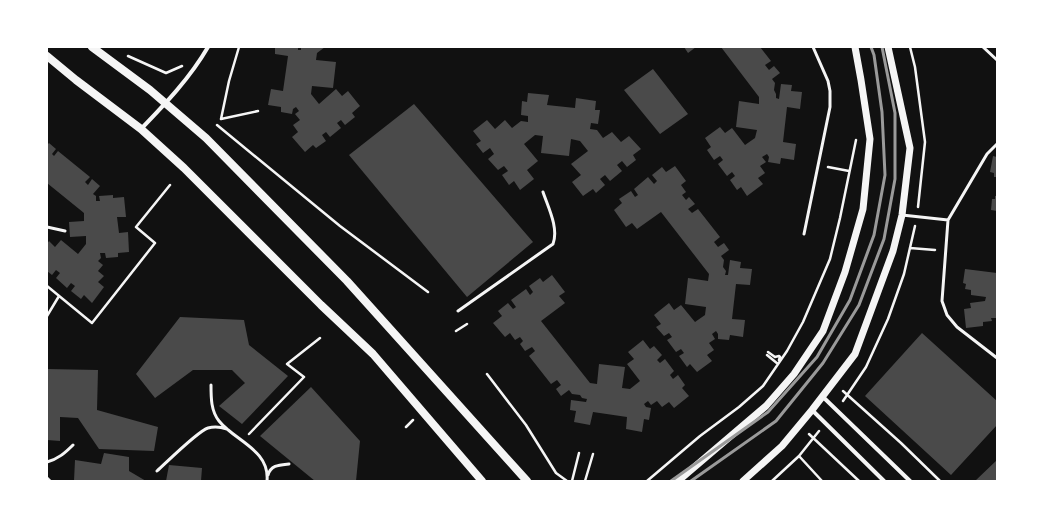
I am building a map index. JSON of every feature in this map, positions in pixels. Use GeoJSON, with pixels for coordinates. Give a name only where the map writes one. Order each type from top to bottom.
{"type":"FeatureCollection","features":[{"type":"Feature","properties":{"kind":"main road"},"geometry":{"type":"LineString","coordinates":[[93,48],[150,90],[206,138],[347,281],[527,481]]}},
{"type":"Feature","properties":{"kind":"main road"},"geometry":{"type":"LineString","coordinates":[[47,56],[76,80],[142,129],[184,168],[321,305],[373,354],[482,481]]}},
{"type":"Feature","properties":{"kind":"street"},"geometry":{"type":"LineString","coordinates":[[142,129],[165,104],[200,61],[208,47]]}},
{"type":"Feature","properties":{"kind":"street"},"geometry":{"type":"LineString","coordinates":[[678,481],[766,406],[794,374],[822,331],[845,272],[863,209],[870,139],[855,47]]}},
{"type":"Feature","properties":{"kind":"street"},"geometry":{"type":"LineString","coordinates":[[743,481],[782,446],[855,354],[893,251],[902,215],[910,148],[888,47]]}},
{"type":"Feature","properties":{"kind":"street"},"geometry":{"type":"LineString","coordinates":[[822,396],[910,481]]}},
{"type":"Feature","properties":{"kind":"street"},"geometry":{"type":"LineString","coordinates":[[812,410],[884,481]]}},
{"type":"Feature","properties":{"kind":"lane"},"geometry":{"type":"LineString","coordinates":[[804,234],[830,108],[830,91],[828,81],[813,47]]}},
{"type":"Feature","properties":{"kind":"lane"},"geometry":{"type":"LineString","coordinates":[[982,47],[997,60]]}},
{"type":"Feature","properties":{"kind":"lane"},"geometry":{"type":"LineString","coordinates":[[997,144],[987,154],[948,220],[942,301],[947,315],[957,327],[997,358]]}},
{"type":"Feature","properties":{"kind":"lane"},"geometry":{"type":"LineString","coordinates":[[458,311],[553,244],[556,236],[555,229],[544,192]]}},
{"type":"Feature","properties":{"kind":"lane"},"geometry":{"type":"LineString","coordinates":[[902,215],[948,220]]}},
{"type":"Feature","properties":{"kind":"lane"},"geometry":{"type":"LineString","coordinates":[[47,227],[64,231]]}},
{"type":"Feature","properties":{"kind":"lane"},"geometry":{"type":"LineString","coordinates":[[210,385],[211,400],[219,421],[261,456],[266,466],[267,479]]}},
{"type":"Feature","properties":{"kind":"lane"},"geometry":{"type":"LineString","coordinates":[[157,471],[202,431],[213,427],[221,427],[230,430]]}},
{"type":"Feature","properties":{"kind":"lane"},"geometry":{"type":"LineString","coordinates":[[47,462],[55,460],[73,445]]}},
{"type":"Feature","properties":{"kind":"lane"},"geometry":{"type":"LineString","coordinates":[[267,479],[270,470],[273,467],[289,464]]}},
{"type":"Feature","properties":{"kind":"lane"},"geometry":{"type":"LineString","coordinates":[[47,478],[50,481]]}},
{"type":"Feature","properties":{"kind":"path"},"geometry":{"type":"LineString","coordinates":[[239,47],[229,81],[221,119],[258,111]]}},
{"type":"Feature","properties":{"kind":"path"},"geometry":{"type":"LineString","coordinates":[[122,53],[166,73]]}},
{"type":"Feature","properties":{"kind":"path"},"geometry":{"type":"LineString","coordinates":[[217,125],[340,226],[428,292]]}},
{"type":"Feature","properties":{"kind":"path"},"geometry":{"type":"LineString","coordinates":[[647,481],[700,436],[739,407],[763,386],[803,322],[830,259],[856,141],[856,133]]}},
{"type":"Feature","properties":{"kind":"path"},"geometry":{"type":"LineString","coordinates":[[833,168],[849,171]]}},
{"type":"Feature","properties":{"kind":"path"},"geometry":{"type":"LineString","coordinates":[[47,286],[92,324],[155,243],[136,227],[170,185]]}},
{"type":"Feature","properties":{"kind":"path"},"geometry":{"type":"LineString","coordinates":[[910,248],[931,250]]}},
{"type":"Feature","properties":{"kind":"path"},"geometry":{"type":"LineString","coordinates":[[47,316],[59,296]]}},
{"type":"Feature","properties":{"kind":"path"},"geometry":{"type":"LineString","coordinates":[[456,331],[467,324]]}},
{"type":"Feature","properties":{"kind":"path"},"geometry":{"type":"LineString","coordinates":[[242,441],[304,377],[287,364],[320,338]]}},
{"type":"Feature","properties":{"kind":"path"},"geometry":{"type":"LineString","coordinates":[[768,354],[776,357],[779,356],[778,363],[768,354]]}},
{"type":"Feature","properties":{"kind":"path"},"geometry":{"type":"LineString","coordinates":[[487,374],[526,425],[556,473],[567,481]]}},
{"type":"Feature","properties":{"kind":"path"},"geometry":{"type":"LineString","coordinates":[[834,382],[940,481]]}},
{"type":"Feature","properties":{"kind":"path"},"geometry":{"type":"LineString","coordinates":[[406,427],[415,419]]}},
{"type":"Feature","properties":{"kind":"path"},"geometry":{"type":"LineString","coordinates":[[800,425],[859,481]]}},
{"type":"Feature","properties":{"kind":"path"},"geometry":{"type":"LineString","coordinates":[[572,481],[579,453]]}},
{"type":"Feature","properties":{"kind":"path"},"geometry":{"type":"LineString","coordinates":[[585,481],[593,454]]}},
{"type":"Feature","properties":{"kind":"path"},"geometry":{"type":"LineString","coordinates":[[799,456],[822,481]]}},
{"type":"Feature","properties":{"kind":"building"},"geometry":{"type":"Polygon","coordinates":[[[275,47],[298,47],[298,50],[301,50],[301,47],[325,47],[317,53],[316,60],[336,62],[333,88],[312,86],[311,94],[319,104],[336,89],[342,96],[348,91],[360,106],[352,113],[355,117],[345,125],[341,120],[337,123],[341,128],[330,137],[326,132],[322,135],[326,141],[316,148],[313,145],[305,152],[292,137],[298,132],[293,125],[300,120],[295,114],[299,111],[296,107],[293,109],[292,114],[281,112],[281,107],[268,105],[271,89],[283,91],[288,56],[275,54],[275,47]]]}},
{"type":"Feature","properties":{"kind":"building"},"geometry":{"type":"Polygon","coordinates":[[[684,47],[696,47],[688,53],[684,47]]]}},
{"type":"Feature","properties":{"kind":"building"},"geometry":{"type":"Polygon","coordinates":[[[721,47],[760,47],[771,61],[765,65],[769,70],[774,66],[780,73],[772,79],[775,83],[774,90],[776,98],[779,99],[781,84],[792,85],[791,91],[802,92],[800,109],[787,107],[783,142],[796,144],[794,160],[781,158],[780,164],[768,162],[769,157],[767,154],[762,157],[766,162],[760,166],[765,173],[758,178],[763,184],[747,196],[741,187],[737,190],[730,180],[735,176],[732,172],[727,176],[718,164],[723,160],[720,156],[714,160],[707,150],[711,147],[705,138],[720,127],[725,133],[732,128],[745,145],[755,138],[757,130],[736,127],[739,101],[759,104],[759,97],[721,47]]]}},
{"type":"Feature","properties":{"kind":"building"},"geometry":{"type":"Polygon","coordinates":[[[653,69],[688,114],[660,134],[624,90],[653,69]]]}},
{"type":"Feature","properties":{"kind":"building"},"geometry":{"type":"Polygon","coordinates":[[[528,93],[549,95],[547,105],[575,108],[576,98],[596,101],[595,110],[600,110],[598,124],[591,123],[590,129],[597,130],[603,138],[612,132],[621,142],[629,136],[641,149],[633,155],[636,160],[627,167],[622,161],[617,165],[622,171],[610,181],[605,175],[600,179],[605,185],[596,193],[593,189],[583,196],[572,182],[581,175],[571,164],[588,151],[580,141],[571,139],[569,156],[541,153],[543,136],[535,135],[524,144],[538,161],[527,170],[534,179],[520,190],[514,181],[509,185],[502,175],[508,171],[504,166],[498,170],[488,159],[494,154],[490,148],[483,153],[476,144],[481,141],[473,131],[487,120],[495,129],[505,120],[512,128],[521,121],[528,122],[528,116],[521,115],[522,101],[527,102],[528,93]]]}},
{"type":"Feature","properties":{"kind":"building"},"geometry":{"type":"Polygon","coordinates":[[[414,104],[533,242],[467,297],[349,155],[414,104]]]}},
{"type":"Feature","properties":{"kind":"building"},"geometry":{"type":"Polygon","coordinates":[[[49,143],[56,149],[52,154],[54,156],[58,151],[90,177],[85,182],[88,185],[92,179],[100,186],[93,194],[96,196],[96,201],[100,201],[99,196],[113,195],[113,198],[124,197],[126,217],[117,217],[119,233],[128,232],[129,252],[118,253],[118,257],[106,258],[105,253],[100,253],[101,258],[98,261],[103,265],[98,271],[104,276],[98,282],[104,287],[92,303],[84,295],[81,299],[71,291],[75,286],[71,283],[67,288],[56,278],[60,273],[56,270],[52,275],[47,271],[47,244],[49,241],[55,247],[61,240],[78,254],[86,244],[86,236],[70,237],[69,222],[84,221],[84,213],[47,183],[47,145],[49,143]]]}},
{"type":"Feature","properties":{"kind":"building"},"geometry":{"type":"Polygon","coordinates":[[[993,156],[997,157],[997,177],[994,177],[994,173],[990,172],[993,156]]]}},
{"type":"Feature","properties":{"kind":"building"},"geometry":{"type":"Polygon","coordinates":[[[675,166],[686,181],[681,185],[686,192],[682,195],[686,200],[689,197],[695,204],[688,209],[692,213],[698,209],[720,237],[714,242],[718,247],[724,243],[729,250],[721,256],[724,260],[723,267],[726,271],[725,275],[728,275],[730,260],[741,262],[740,268],[752,269],[750,285],[736,284],[732,319],[745,320],[743,337],[730,335],[729,340],[718,339],[718,334],[716,331],[712,334],[715,339],[709,343],[714,350],[707,355],[712,361],[697,372],[690,364],[687,367],[679,356],[684,353],[681,349],[676,352],[667,340],[672,337],[669,333],[664,336],[656,327],[661,324],[654,315],[669,303],[674,310],[681,305],[695,322],[705,315],[706,307],[685,304],[688,278],[708,281],[709,274],[661,212],[637,229],[632,223],[626,227],[614,210],[622,203],[619,199],[631,191],[635,197],[638,195],[634,189],[648,177],[654,184],[657,181],[652,175],[662,167],[666,172],[675,166]]]}},
{"type":"Feature","properties":{"kind":"building"},"geometry":{"type":"Polygon","coordinates":[[[995,196],[997,196],[997,211],[991,210],[992,199],[995,199],[995,196]]]}},
{"type":"Feature","properties":{"kind":"building"},"geometry":{"type":"Polygon","coordinates":[[[965,269],[997,273],[997,318],[991,318],[992,321],[983,322],[983,326],[966,328],[964,309],[971,308],[970,303],[985,301],[986,297],[971,295],[971,290],[965,289],[966,284],[963,283],[965,269]]]}},
{"type":"Feature","properties":{"kind":"building"},"geometry":{"type":"Polygon","coordinates":[[[552,275],[565,292],[559,296],[565,303],[541,321],[590,383],[597,384],[599,364],[625,367],[622,388],[630,389],[640,381],[627,364],[634,359],[628,352],[643,340],[650,349],[654,346],[662,355],[657,360],[660,363],[665,359],[674,371],[670,375],[673,379],[678,375],[685,385],[682,388],[689,396],[674,408],[669,402],[662,407],[657,401],[651,405],[648,401],[644,404],[646,407],[651,408],[649,420],[644,419],[642,432],[626,429],[627,417],[593,412],[590,425],[574,422],[576,411],[570,410],[571,400],[586,402],[587,399],[582,398],[580,395],[572,394],[569,390],[561,396],[556,389],[561,385],[557,380],[551,384],[529,356],[535,351],[532,347],[525,351],[520,344],[523,341],[520,337],[515,340],[510,333],[505,337],[493,323],[502,316],[498,311],[508,303],[513,309],[516,307],[511,300],[526,289],[530,295],[533,292],[529,286],[540,278],[543,282],[552,275]]]}},
{"type":"Feature","properties":{"kind":"building"},"geometry":{"type":"Polygon","coordinates":[[[180,317],[244,320],[249,345],[288,376],[242,424],[219,406],[245,383],[232,370],[193,370],[155,398],[136,374],[180,317]]]}},
{"type":"Feature","properties":{"kind":"building"},"geometry":{"type":"Polygon","coordinates":[[[922,333],[997,401],[997,425],[951,475],[865,396],[922,333]]]}},
{"type":"Feature","properties":{"kind":"building"},"geometry":{"type":"Polygon","coordinates":[[[47,369],[98,370],[97,410],[158,427],[154,451],[99,449],[78,418],[60,417],[60,441],[47,440],[47,369]]]}},
{"type":"Feature","properties":{"kind":"building"},"geometry":{"type":"Polygon","coordinates":[[[311,387],[360,441],[356,481],[315,481],[260,436],[311,387]]]}},
{"type":"Feature","properties":{"kind":"building"},"geometry":{"type":"Polygon","coordinates":[[[104,453],[129,457],[129,471],[146,481],[74,481],[75,460],[101,464],[104,453]]]}},
{"type":"Feature","properties":{"kind":"building"},"geometry":{"type":"Polygon","coordinates":[[[997,460],[997,481],[975,481],[997,460]]]}},
{"type":"Feature","properties":{"kind":"building"},"geometry":{"type":"Polygon","coordinates":[[[169,465],[202,468],[201,481],[166,481],[169,465]]]}},
{"type":"Feature","properties":{"kind":"railway"},"geometry":{"type":"LineString","coordinates":[[671,481],[768,412],[817,357],[850,300],[874,235],[885,175],[882,112],[874,55],[871,47]]}},
{"type":"Feature","properties":{"kind":"railway"},"geometry":{"type":"LineString","coordinates":[[691,481],[776,421],[823,363],[859,305],[884,239],[895,179],[895,113],[882,47]]}}]}
